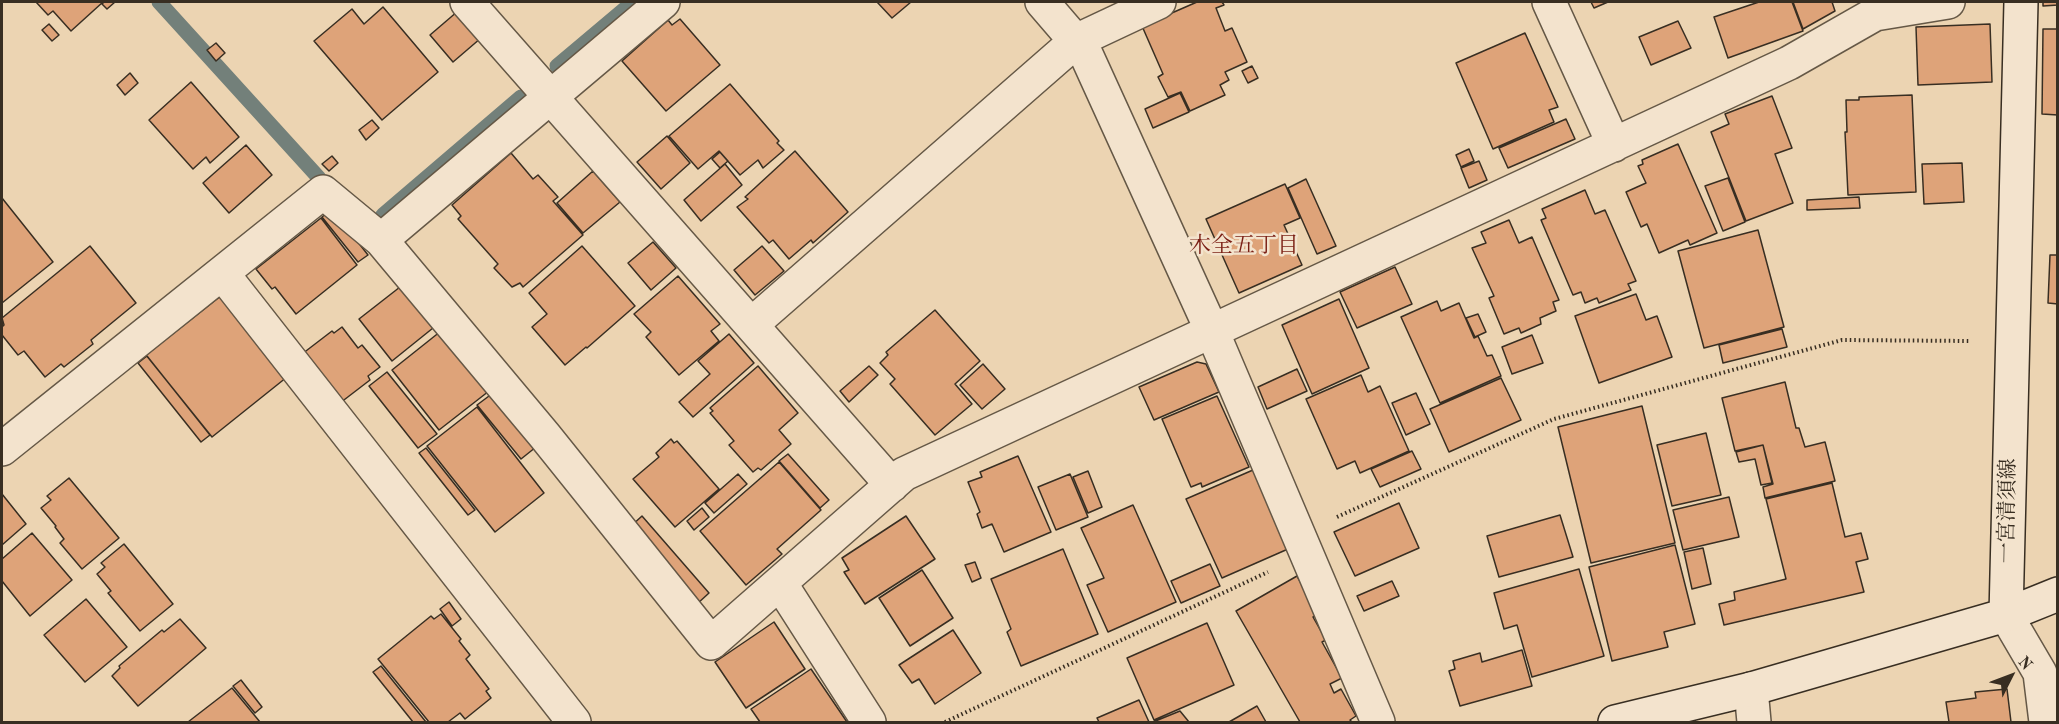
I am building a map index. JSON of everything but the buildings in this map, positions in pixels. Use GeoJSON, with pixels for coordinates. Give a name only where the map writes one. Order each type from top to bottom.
{"type":"FeatureCollection","features":[{"type":"Feature","properties":{"kind":"street"},"geometry":{"type":"LineString","coordinates":[[467,2],[892,486]]}},
{"type":"Feature","properties":{"kind":"street"},"geometry":{"type":"LineString","coordinates":[[381,240],[663,2]]}},
{"type":"Feature","properties":{"kind":"street"},"geometry":{"type":"LineString","coordinates":[[1042,2],[1085,52],[1212,331],[1378,723]]}},
{"type":"Feature","properties":{"kind":"street"},"geometry":{"type":"LineString","coordinates":[[751,325],[1076,41],[1159,2]]}},
{"type":"Feature","properties":{"kind":"street"},"geometry":{"type":"LineString","coordinates":[[1550,2],[1614,145]]}},
{"type":"Feature","properties":{"kind":"street"},"geometry":{"type":"LineString","coordinates":[[2,449],[324,192],[381,240],[537,427],[711,643],[904,474],[1790,63],[1875,14],[1948,2]]}},
{"type":"Feature","properties":{"kind":"street","name":"一宮清須線"},"geometry":{"type":"LineString","coordinates":[[2006,615],[2021,2]]}},
{"type":"Feature","properties":{"kind":"street"},"geometry":{"type":"LineString","coordinates":[[222,273],[574,723]]}},
{"type":"Feature","properties":{"kind":"street"},"geometry":{"type":"LineString","coordinates":[[780,583],[869,723]]}},
{"type":"Feature","properties":{"kind":"street"},"geometry":{"type":"LineString","coordinates":[[1616,723],[1751,689],[2006,615],[2058,594]]}},
{"type":"Feature","properties":{"kind":"street"},"geometry":{"type":"LineString","coordinates":[[2006,615],[2040,673],[2046,723]]}},
{"type":"Feature","properties":{"kind":"street"},"geometry":{"type":"LineString","coordinates":[[1751,689],[1754,723]]}},
{"type":"Feature","properties":{"kind":"path"},"geometry":{"type":"LineString","coordinates":[[945,723],[1554,419],[1842,340],[2013,341]]}},
{"type":"Feature","properties":{"kind":"waterway"},"geometry":{"type":"LineString","coordinates":[[159,2],[319,178]]}},
{"type":"Feature","properties":{"kind":"waterway"},"geometry":{"type":"LineString","coordinates":[[557,66],[633,2]]}},
{"type":"Feature","properties":{"kind":"waterway"},"geometry":{"type":"LineString","coordinates":[[383,215],[521,97]]}},
{"type":"Feature","properties":{"kind":"district","name":"木全五丁目"},"geometry":{"type":"Point","coordinates":[1244,246]}}]}
